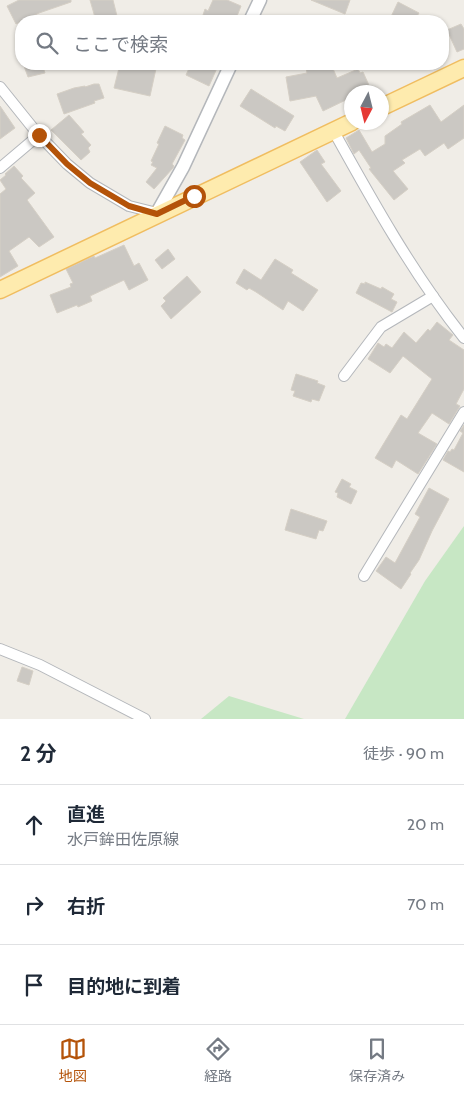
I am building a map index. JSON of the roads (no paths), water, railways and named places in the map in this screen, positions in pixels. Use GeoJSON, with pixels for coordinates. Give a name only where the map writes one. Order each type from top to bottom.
{"type":"FeatureCollection","features":[{"type":"Feature","properties":{"kind":"main road"},"geometry":{"type":"LineString","coordinates":[[389,104],[464,68]]}},
{"type":"Feature","properties":{"kind":"main road"},"geometry":{"type":"LineString","coordinates":[[0,290],[344,125]]}},
{"type":"Feature","properties":{"kind":"street"},"geometry":{"type":"LineString","coordinates":[[253,15],[260,0]]}},
{"type":"Feature","properties":{"kind":"street"},"geometry":{"type":"LineString","coordinates":[[0,87],[39,135],[67,164],[90,183],[129,206],[157,214],[183,167],[228,70]]}},
{"type":"Feature","properties":{"kind":"street"},"geometry":{"type":"LineString","coordinates":[[333,130],[378,210],[416,272],[464,338]]}},
{"type":"Feature","properties":{"kind":"street"},"geometry":{"type":"LineString","coordinates":[[0,168],[39,135]]}},
{"type":"Feature","properties":{"kind":"street"},"geometry":{"type":"LineString","coordinates":[[344,376],[381,327],[433,296]]}},
{"type":"Feature","properties":{"kind":"street"},"geometry":{"type":"LineString","coordinates":[[364,576],[464,412]]}},
{"type":"Feature","properties":{"kind":"street"},"geometry":{"type":"LineString","coordinates":[[0,649],[40,665],[145,719]]}}]}
